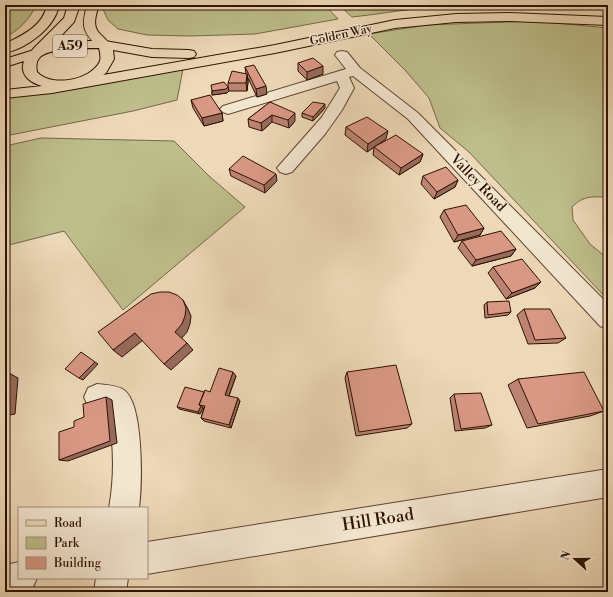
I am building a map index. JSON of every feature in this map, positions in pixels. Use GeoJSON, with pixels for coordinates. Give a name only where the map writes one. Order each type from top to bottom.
{"type":"FeatureCollection","features":[{"type":"Feature","properties":{"kind":"main road"},"geometry":{"type":"LineString","coordinates":[[5,49],[20,41],[43,25],[49,18],[53,5]]}},
{"type":"Feature","properties":{"kind":"main road"},"geometry":{"type":"LineString","coordinates":[[37,53],[70,19],[74,5]]}},
{"type":"Feature","properties":{"kind":"main road"},"geometry":{"type":"LineString","coordinates":[[93,5],[88,25],[89,29],[104,45]]}},
{"type":"Feature","properties":{"kind":"main road","name":"Golden Way"},"geometry":{"type":"LineString","coordinates":[[104,45],[152,53],[195,54],[390,17],[455,12],[530,10],[608,14]]}},
{"type":"Feature","properties":{"kind":"main road","name":"Golden Way"},"geometry":{"type":"LineString","coordinates":[[73,84],[274,49],[395,24],[456,18],[510,17],[608,21]]}},
{"type":"Feature","properties":{"kind":"main road","name":"A59"},"geometry":{"type":"LineString","coordinates":[[5,63],[37,53],[79,44],[104,45],[108,56],[107,63],[92,77],[73,84],[27,92],[5,94]]}},
{"type":"Feature","properties":{"kind":"main road","name":"A59"},"geometry":{"type":"LineString","coordinates":[[37,53],[29,64],[29,72],[33,78],[40,81],[73,84]]}},
{"type":"Feature","properties":{"kind":"street","name":"Valley Road"},"geometry":{"type":"LineString","coordinates":[[342,55],[348,73],[413,116],[608,319]]}},
{"type":"Feature","properties":{"kind":"street"},"geometry":{"type":"LineString","coordinates":[[228,109],[348,73]]}},
{"type":"Feature","properties":{"kind":"street"},"geometry":{"type":"LineString","coordinates":[[286,168],[308,144],[340,103],[347,88],[344,80],[348,73]]}},
{"type":"Feature","properties":{"kind":"street"},"geometry":{"type":"LineString","coordinates":[[97,397],[115,399],[120,404],[129,460],[129,475],[124,507]]}},
{"type":"Feature","properties":{"kind":"street","name":"Hill Road"},"geometry":{"type":"LineString","coordinates":[[148,558],[608,483]]}},
{"type":"Feature","properties":{"kind":"street"},"geometry":{"type":"LineString","coordinates":[[5,581],[18,579]]}},
{"type":"Feature","properties":{"kind":"street"},"geometry":{"type":"LineString","coordinates":[[110,592],[112,579]]}},
{"type":"Feature","properties":{"kind":"green space"},"geometry":{"type":"Polygon","coordinates":[[[5,5],[36,5],[30,16],[23,24],[5,38],[5,5]]]}},
{"type":"Feature","properties":{"kind":"green space"},"geometry":{"type":"Polygon","coordinates":[[[104,5],[325,5],[338,19],[255,34],[191,36],[147,35],[118,29],[108,20],[103,9],[104,5]]]}},
{"type":"Feature","properties":{"kind":"green space"},"geometry":{"type":"Polygon","coordinates":[[[339,5],[382,7],[407,5],[512,5],[440,7],[352,17],[339,5]]]}},
{"type":"Feature","properties":{"kind":"green space"},"geometry":{"type":"Polygon","coordinates":[[[512,5],[608,5],[608,10],[560,6],[512,5]]]}},
{"type":"Feature","properties":{"kind":"green space"},"geometry":{"type":"Polygon","coordinates":[[[534,21],[608,28],[608,197],[593,197],[580,200],[572,207],[573,220],[590,244],[608,259],[608,300],[469,152],[440,128],[429,98],[405,70],[369,34],[426,25],[534,21]]]}},
{"type":"Feature","properties":{"kind":"green space"},"geometry":{"type":"Polygon","coordinates":[[[183,69],[177,100],[133,111],[5,136],[5,97],[183,69]]]}},
{"type":"Feature","properties":{"kind":"green space"},"geometry":{"type":"Polygon","coordinates":[[[41,138],[174,141],[209,176],[245,207],[123,310],[64,231],[5,246],[5,146],[41,138]]]}},
{"type":"Feature","properties":{"kind":"building"},"geometry":{"type":"Polygon","coordinates":[[[313,58],[323,66],[307,72],[298,63],[313,58]]]}},
{"type":"Feature","properties":{"kind":"building"},"geometry":{"type":"Polygon","coordinates":[[[254,65],[266,86],[256,89],[245,67],[254,65]]]}},
{"type":"Feature","properties":{"kind":"building"},"geometry":{"type":"Polygon","coordinates":[[[232,71],[247,74],[246,83],[228,83],[232,71]]]}},
{"type":"Feature","properties":{"kind":"building"},"geometry":{"type":"Polygon","coordinates":[[[224,82],[228,87],[226,89],[212,91],[211,85],[224,82]]]}},
{"type":"Feature","properties":{"kind":"building"},"geometry":{"type":"Polygon","coordinates":[[[210,95],[222,113],[202,118],[191,100],[210,95]]]}},
{"type":"Feature","properties":{"kind":"building"},"geometry":{"type":"Polygon","coordinates":[[[270,102],[295,113],[288,120],[272,115],[261,123],[248,119],[270,102]]]}},
{"type":"Feature","properties":{"kind":"building"},"geometry":{"type":"Polygon","coordinates":[[[313,102],[325,104],[313,117],[302,113],[313,102]]]}},
{"type":"Feature","properties":{"kind":"building"},"geometry":{"type":"Polygon","coordinates":[[[367,117],[388,131],[368,144],[346,127],[367,117]]]}},
{"type":"Feature","properties":{"kind":"building"},"geometry":{"type":"Polygon","coordinates":[[[396,135],[423,154],[401,168],[374,147],[396,135]]]}},
{"type":"Feature","properties":{"kind":"building"},"geometry":{"type":"Polygon","coordinates":[[[243,156],[276,174],[264,185],[229,169],[243,156]]]}},
{"type":"Feature","properties":{"kind":"building"},"geometry":{"type":"Polygon","coordinates":[[[446,167],[458,180],[437,192],[423,176],[446,167]]]}},
{"type":"Feature","properties":{"kind":"building"},"geometry":{"type":"Polygon","coordinates":[[[466,205],[484,228],[458,235],[444,210],[466,205]]]}},
{"type":"Feature","properties":{"kind":"building"},"geometry":{"type":"Polygon","coordinates":[[[501,231],[516,249],[476,260],[462,241],[501,231]]]}},
{"type":"Feature","properties":{"kind":"building"},"geometry":{"type":"Polygon","coordinates":[[[522,259],[541,282],[512,293],[493,267],[522,259]]]}},
{"type":"Feature","properties":{"kind":"building"},"geometry":{"type":"Polygon","coordinates":[[[169,292],[177,295],[183,300],[186,308],[185,316],[182,324],[175,332],[187,343],[164,364],[135,333],[113,350],[98,332],[151,294],[169,292]]]}},
{"type":"Feature","properties":{"kind":"building"},"geometry":{"type":"Polygon","coordinates":[[[509,301],[511,312],[488,315],[487,302],[509,301]]]}},
{"type":"Feature","properties":{"kind":"building"},"geometry":{"type":"Polygon","coordinates":[[[524,309],[550,309],[566,338],[535,340],[524,309]]]}},
{"type":"Feature","properties":{"kind":"building"},"geometry":{"type":"Polygon","coordinates":[[[81,352],[95,362],[79,378],[65,369],[81,352]]]}},
{"type":"Feature","properties":{"kind":"building"},"geometry":{"type":"Polygon","coordinates":[[[396,365],[412,424],[359,432],[347,372],[396,365]]]}},
{"type":"Feature","properties":{"kind":"building"},"geometry":{"type":"Polygon","coordinates":[[[219,368],[233,372],[225,395],[238,398],[229,425],[201,418],[205,406],[199,405],[205,390],[210,392],[219,368]]]}},
{"type":"Feature","properties":{"kind":"building"},"geometry":{"type":"Polygon","coordinates":[[[584,372],[604,411],[538,424],[518,379],[584,372]]]}},
{"type":"Feature","properties":{"kind":"building"},"geometry":{"type":"Polygon","coordinates":[[[9,373],[5,409],[5,374],[9,373]]]}},
{"type":"Feature","properties":{"kind":"building"},"geometry":{"type":"Polygon","coordinates":[[[185,387],[204,392],[198,412],[177,407],[185,387]]]}},
{"type":"Feature","properties":{"kind":"building"},"geometry":{"type":"Polygon","coordinates":[[[481,393],[492,425],[461,429],[454,394],[481,393]]]}},
{"type":"Feature","properties":{"kind":"building"},"geometry":{"type":"Polygon","coordinates":[[[106,397],[110,441],[59,460],[59,432],[74,427],[74,421],[84,417],[83,404],[106,397]]]}}]}
